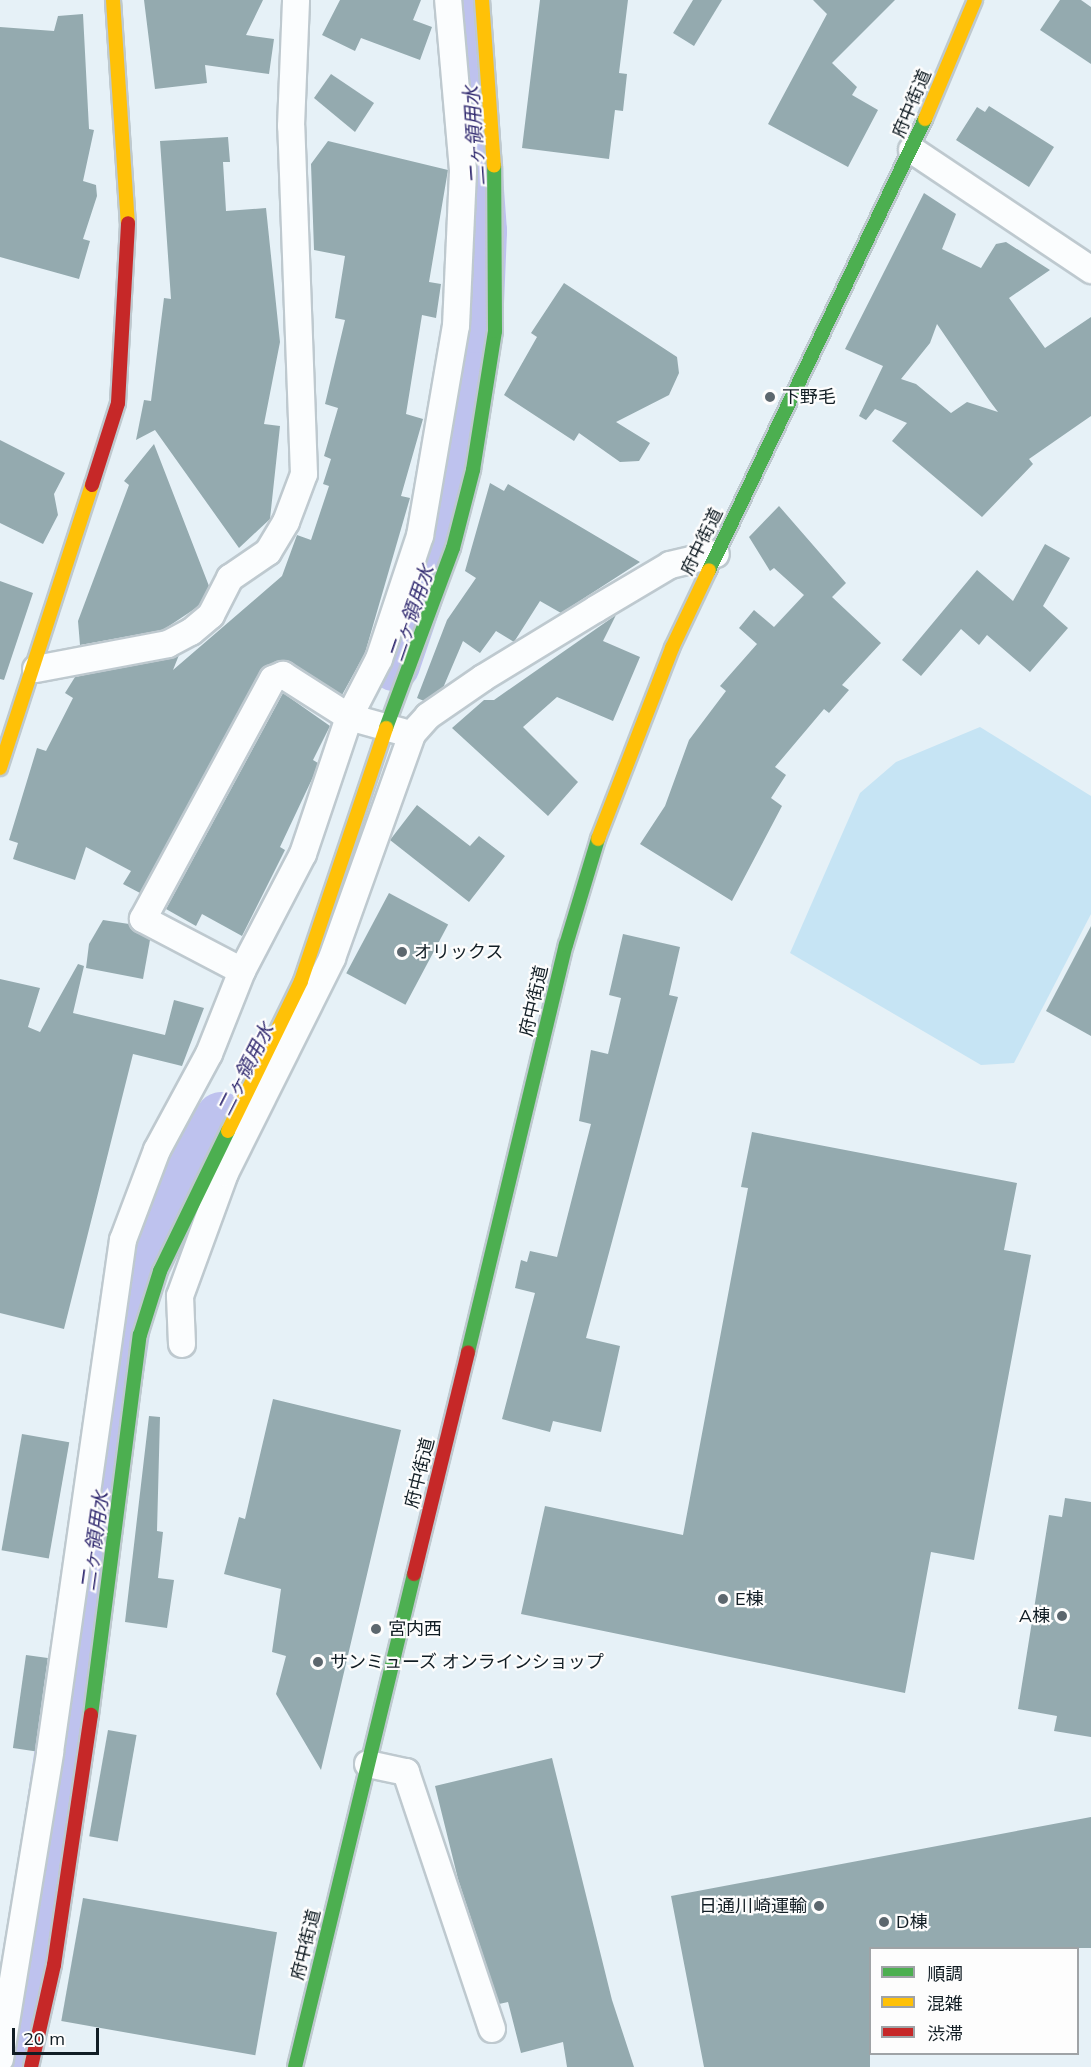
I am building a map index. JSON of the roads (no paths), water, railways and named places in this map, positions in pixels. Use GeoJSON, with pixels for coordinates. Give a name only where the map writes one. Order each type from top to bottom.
{"type":"FeatureCollection","features":[{"type":"Feature","properties":{"kind":"main road"},"geometry":{"type":"LineString","coordinates":[[0,768],[36,669],[115,412],[126,338],[130,257],[113,0]]}},
{"type":"Feature","properties":{"kind":"main road"},"geometry":{"type":"LineString","coordinates":[[31,2067],[54,1965],[87,1750],[140,1335],[160,1271],[301,981],[352,821],[396,730],[453,548],[473,470],[495,331],[486,217],[482,0]]}},
{"type":"Feature","properties":{"kind":"main road","name":"府中街道"},"geometry":{"type":"LineString","coordinates":[[295,2067],[574,913],[645,711],[716,554],[912,150],[975,0]]}},
{"type":"Feature","properties":{"kind":"street"},"geometry":{"type":"LineString","coordinates":[[36,669],[168,644],[191,632],[211,615],[230,578],[268,552],[286,522],[304,474],[291,126],[296,0]]}},
{"type":"Feature","properties":{"kind":"street"},"geometry":{"type":"LineString","coordinates":[[0,2059],[45,1787],[123,1240],[157,1150],[209,1054],[242,971],[303,854],[379,659],[420,536],[456,326],[463,170],[448,0]]}},
{"type":"Feature","properties":{"kind":"street"},"geometry":{"type":"LineString","coordinates":[[912,150],[1091,270]]}},
{"type":"Feature","properties":{"kind":"street"},"geometry":{"type":"LineString","coordinates":[[242,971],[143,919],[273,679],[283,675],[355,719],[396,730],[428,716],[483,678],[670,565],[716,554]]}},
{"type":"Feature","properties":{"kind":"street"},"geometry":{"type":"LineString","coordinates":[[182,1344],[180,1296],[225,1173],[332,958],[396,730]]}},
{"type":"Feature","properties":{"kind":"street"},"geometry":{"type":"LineString","coordinates":[[368,1764],[406,1772],[492,2029]]}},
{"type":"Feature","properties":{"kind":"waterway","name":"二ヶ領用水"},"geometry":{"type":"LineString","coordinates":[[394,665],[442,523],[477,327],[481,231],[464,0]]}},
{"type":"Feature","properties":{"kind":"waterway","name":"二ヶ領用水"},"geometry":{"type":"LineString","coordinates":[[13,2067],[131,1286],[150,1235],[221,1118]]}},
{"type":"Feature","properties":{"kind":"place","name":"下野毛"},"geometry":{"type":"Point","coordinates":[770,397]}},
{"type":"Feature","properties":{"kind":"place","name":"オリックス"},"geometry":{"type":"Point","coordinates":[402,952]}},
{"type":"Feature","properties":{"kind":"place","name":"E棟"},"geometry":{"type":"Point","coordinates":[723,1599]}},
{"type":"Feature","properties":{"kind":"place","name":"A棟"},"geometry":{"type":"Point","coordinates":[1062,1616]}},
{"type":"Feature","properties":{"kind":"place","name":"宮内西"},"geometry":{"type":"Point","coordinates":[376,1629]}},
{"type":"Feature","properties":{"kind":"place","name":"サンミューズ オンラインショップ"},"geometry":{"type":"Point","coordinates":[318,1662]}},
{"type":"Feature","properties":{"kind":"place","name":"日通川崎運輸"},"geometry":{"type":"Point","coordinates":[819,1906]}},
{"type":"Feature","properties":{"kind":"place","name":"D棟"},"geometry":{"type":"Point","coordinates":[884,1922]}}]}
